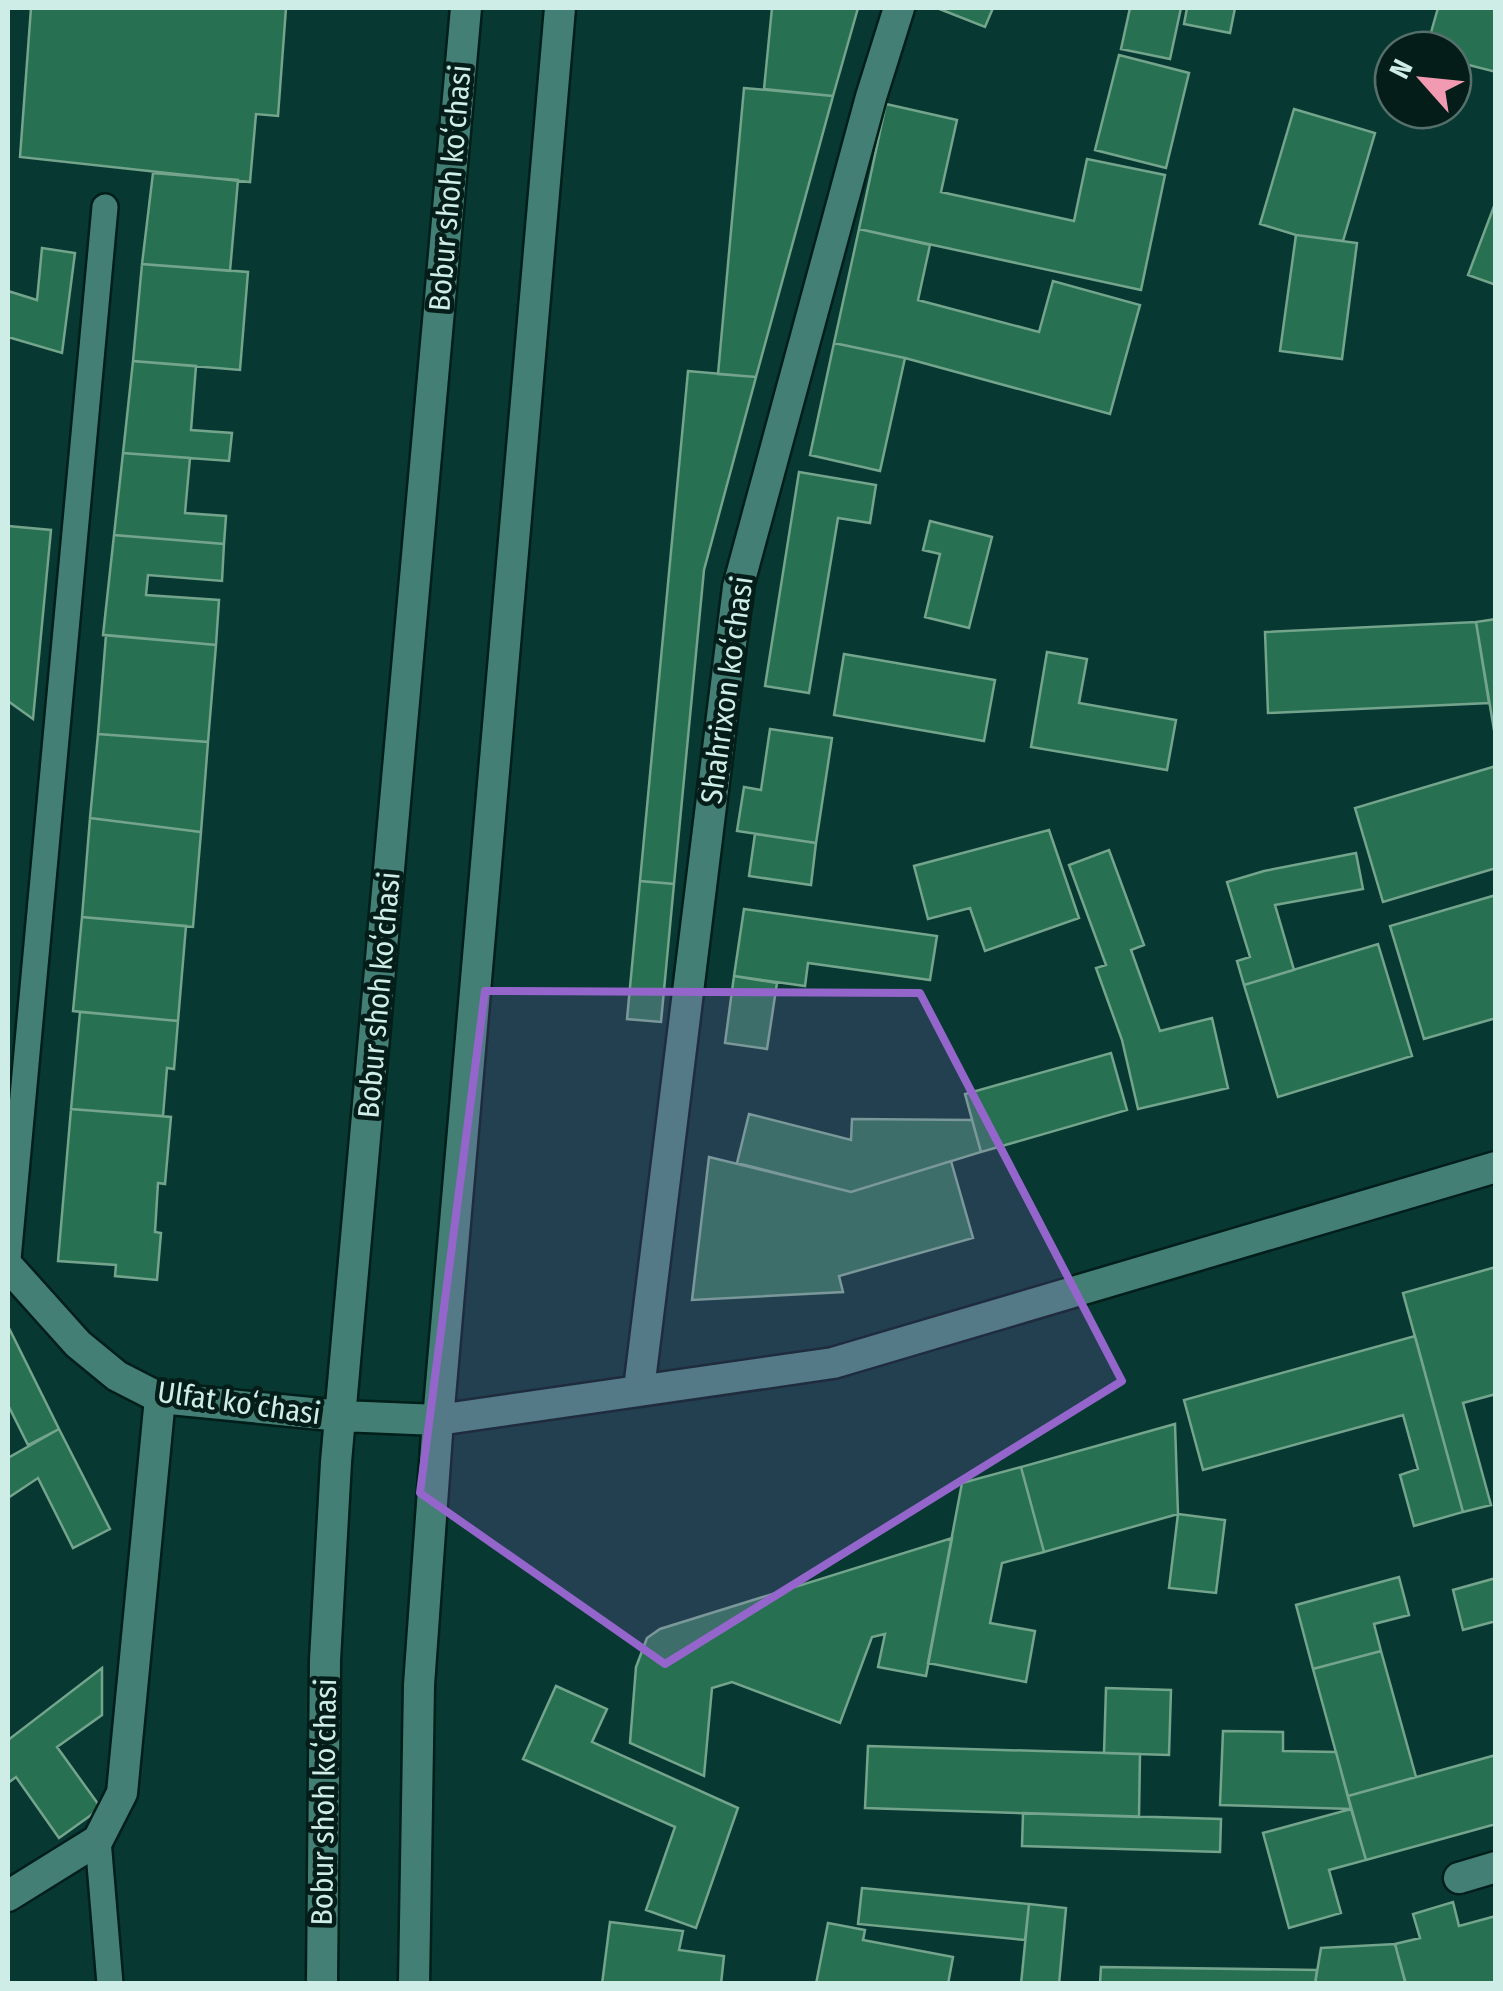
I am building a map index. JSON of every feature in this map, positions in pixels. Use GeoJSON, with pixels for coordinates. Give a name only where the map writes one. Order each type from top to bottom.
{"type":"FeatureCollection","features":[{"type":"Feature","properties":{"kind":"main road","name":"Bobur shoh koʻchasi"},"geometry":{"type":"LineString","coordinates":[[322,1984],[326,1660],[340,1416],[466,8]]}},
{"type":"Feature","properties":{"kind":"main road"},"geometry":{"type":"LineString","coordinates":[[414,1984],[420,1685],[438,1420],[560,8]]}},
{"type":"Feature","properties":{"kind":"main road","name":"Shahrixon koʻchasi"},"geometry":{"type":"LineString","coordinates":[[638,1389],[738,587],[871,97],[899,8]]}},
{"type":"Feature","properties":{"kind":"main road","name":"Ulfat koʻchasi"},"geometry":{"type":"LineString","coordinates":[[8,1262],[78,1344],[116,1376],[160,1398],[340,1416],[438,1420],[833,1363],[1496,1168]]}},
{"type":"Feature","properties":{"kind":"main road"},"geometry":{"type":"LineString","coordinates":[[8,1896],[98,1840],[122,1792],[160,1398]]}},
{"type":"Feature","properties":{"kind":"main road"},"geometry":{"type":"LineString","coordinates":[[1459,1878],[1496,1867]]}},
{"type":"Feature","properties":{"kind":"lane"},"geometry":{"type":"LineString","coordinates":[[8,1262],[105,207]]}},
{"type":"Feature","properties":{"kind":"lane"},"geometry":{"type":"LineString","coordinates":[[98,1840],[110,1984]]}},
{"type":"Feature","properties":{"kind":"highlighted area"},"geometry":{"type":"Polygon","coordinates":[[[485,991],[920,993],[1122,1381],[665,1664],[420,1493],[485,991]]]}},
{"type":"Feature","properties":{"kind":"building"},"geometry":{"type":"Polygon","coordinates":[[[31,8],[286,8],[278,116],[256,114],[250,182],[20,157],[31,8]]]}},
{"type":"Feature","properties":{"kind":"building"},"geometry":{"type":"Polygon","coordinates":[[[772,8],[858,8],[833,96],[764,89],[772,8]]]}},
{"type":"Feature","properties":{"kind":"building"},"geometry":{"type":"Polygon","coordinates":[[[937,8],[993,8],[985,27],[937,8]]]}},
{"type":"Feature","properties":{"kind":"building"},"geometry":{"type":"Polygon","coordinates":[[[1130,8],[1181,8],[1170,59],[1121,49],[1130,8]]]}},
{"type":"Feature","properties":{"kind":"building"},"geometry":{"type":"Polygon","coordinates":[[[1187,8],[1235,8],[1230,33],[1184,24],[1187,8]]]}},
{"type":"Feature","properties":{"kind":"building"},"geometry":{"type":"Polygon","coordinates":[[[1438,8],[1496,8],[1496,72],[1473,66],[1473,30],[1432,30],[1438,8]]]}},
{"type":"Feature","properties":{"kind":"building"},"geometry":{"type":"Polygon","coordinates":[[[1119,55],[1189,73],[1166,168],[1095,150],[1119,55]]]}},
{"type":"Feature","properties":{"kind":"building"},"geometry":{"type":"Polygon","coordinates":[[[744,88],[833,96],[756,377],[718,374],[744,88]]]}},
{"type":"Feature","properties":{"kind":"building"},"geometry":{"type":"Polygon","coordinates":[[[886,104],[957,120],[941,192],[1074,221],[1087,159],[1165,175],[1141,290],[859,229],[886,104]]]}},
{"type":"Feature","properties":{"kind":"building"},"geometry":{"type":"Polygon","coordinates":[[[1294,109],[1375,133],[1343,241],[1296,235],[1260,224],[1294,109]]]}},
{"type":"Feature","properties":{"kind":"building"},"geometry":{"type":"Polygon","coordinates":[[[153,173],[238,180],[230,271],[142,264],[153,173]]]}},
{"type":"Feature","properties":{"kind":"building"},"geometry":{"type":"Polygon","coordinates":[[[1496,201],[1496,285],[1468,275],[1496,201]]]}},
{"type":"Feature","properties":{"kind":"building"},"geometry":{"type":"Polygon","coordinates":[[[859,229],[930,245],[918,300],[1039,332],[1053,281],[1140,305],[1110,414],[905,358],[834,343],[859,229]]]}},
{"type":"Feature","properties":{"kind":"building"},"geometry":{"type":"Polygon","coordinates":[[[1296,235],[1357,243],[1342,359],[1280,351],[1296,235]]]}},
{"type":"Feature","properties":{"kind":"building"},"geometry":{"type":"Polygon","coordinates":[[[42,248],[75,253],[62,353],[8,337],[8,291],[37,300],[42,248]]]}},
{"type":"Feature","properties":{"kind":"building"},"geometry":{"type":"Polygon","coordinates":[[[142,264],[248,272],[240,370],[133,361],[142,264]]]}},
{"type":"Feature","properties":{"kind":"building"},"geometry":{"type":"Polygon","coordinates":[[[834,343],[905,358],[880,471],[810,455],[834,343]]]}},
{"type":"Feature","properties":{"kind":"building"},"geometry":{"type":"Polygon","coordinates":[[[133,361],[196,366],[191,430],[232,433],[229,461],[123,453],[133,361]]]}},
{"type":"Feature","properties":{"kind":"building"},"geometry":{"type":"Polygon","coordinates":[[[688,371],[756,377],[704,570],[674,884],[640,881],[688,371]]]}},
{"type":"Feature","properties":{"kind":"building"},"geometry":{"type":"Polygon","coordinates":[[[123,453],[190,458],[185,513],[226,516],[224,544],[114,535],[123,453]]]}},
{"type":"Feature","properties":{"kind":"building"},"geometry":{"type":"Polygon","coordinates":[[[799,472],[876,485],[870,523],[838,518],[809,693],[765,686],[799,472]]]}},
{"type":"Feature","properties":{"kind":"building"},"geometry":{"type":"Polygon","coordinates":[[[930,521],[992,537],[969,628],[925,617],[940,554],[923,550],[930,521]]]}},
{"type":"Feature","properties":{"kind":"building"},"geometry":{"type":"Polygon","coordinates":[[[8,526],[51,530],[33,719],[8,701],[8,526]]]}},
{"type":"Feature","properties":{"kind":"building"},"geometry":{"type":"Polygon","coordinates":[[[114,535],[224,544],[222,581],[148,575],[146,595],[219,600],[216,645],[103,635],[114,535]]]}},
{"type":"Feature","properties":{"kind":"building"},"geometry":{"type":"Polygon","coordinates":[[[1496,619],[1496,742],[1476,622],[1496,619]]]}},
{"type":"Feature","properties":{"kind":"building"},"geometry":{"type":"Polygon","coordinates":[[[1476,622],[1489,703],[1268,713],[1265,632],[1476,622]]]}},
{"type":"Feature","properties":{"kind":"building"},"geometry":{"type":"Polygon","coordinates":[[[106,635],[216,645],[208,742],[98,734],[106,635]]]}},
{"type":"Feature","properties":{"kind":"building"},"geometry":{"type":"Polygon","coordinates":[[[1047,652],[1087,659],[1079,703],[1176,720],[1167,770],[1031,747],[1047,652]]]}},
{"type":"Feature","properties":{"kind":"building"},"geometry":{"type":"Polygon","coordinates":[[[844,654],[995,680],[984,741],[834,715],[844,654]]]}},
{"type":"Feature","properties":{"kind":"building"},"geometry":{"type":"Polygon","coordinates":[[[770,729],[832,738],[816,843],[737,831],[744,787],[761,790],[770,729]]]}},
{"type":"Feature","properties":{"kind":"building"},"geometry":{"type":"Polygon","coordinates":[[[98,734],[208,742],[201,832],[90,818],[98,734]]]}},
{"type":"Feature","properties":{"kind":"building"},"geometry":{"type":"Polygon","coordinates":[[[1496,766],[1496,868],[1383,902],[1355,808],[1496,766]]]}},
{"type":"Feature","properties":{"kind":"building"},"geometry":{"type":"Polygon","coordinates":[[[90,818],[201,832],[193,927],[82,917],[90,818]]]}},
{"type":"Feature","properties":{"kind":"building"},"geometry":{"type":"Polygon","coordinates":[[[1049,830],[1079,918],[985,951],[970,908],[928,919],[914,866],[1049,830]]]}},
{"type":"Feature","properties":{"kind":"building"},"geometry":{"type":"Polygon","coordinates":[[[755,834],[816,843],[811,885],[749,876],[755,834]]]}},
{"type":"Feature","properties":{"kind":"building"},"geometry":{"type":"Polygon","coordinates":[[[1109,850],[1144,945],[1131,950],[1160,1031],[1212,1018],[1228,1088],[1138,1109],[1122,1040],[1096,968],[1106,965],[1069,865],[1109,850]]]}},
{"type":"Feature","properties":{"kind":"building"},"geometry":{"type":"Polygon","coordinates":[[[1356,853],[1363,889],[1275,905],[1294,970],[1244,985],[1237,961],[1250,957],[1227,882],[1356,853]]]}},
{"type":"Feature","properties":{"kind":"building"},"geometry":{"type":"Polygon","coordinates":[[[640,881],[674,884],[661,1022],[627,1019],[640,881]]]}},
{"type":"Feature","properties":{"kind":"building"},"geometry":{"type":"Polygon","coordinates":[[[1496,895],[1496,1018],[1424,1039],[1390,926],[1496,895]]]}},
{"type":"Feature","properties":{"kind":"building"},"geometry":{"type":"Polygon","coordinates":[[[744,909],[937,936],[930,980],[808,963],[805,986],[734,976],[744,909]]]}},
{"type":"Feature","properties":{"kind":"building"},"geometry":{"type":"Polygon","coordinates":[[[82,917],[186,926],[178,1021],[73,1011],[82,917]]]}},
{"type":"Feature","properties":{"kind":"building"},"geometry":{"type":"Polygon","coordinates":[[[1378,944],[1412,1056],[1278,1097],[1244,985],[1378,944]]]}},
{"type":"Feature","properties":{"kind":"building"},"geometry":{"type":"Polygon","coordinates":[[[734,976],[777,983],[767,1049],[725,1043],[734,976]]]}},
{"type":"Feature","properties":{"kind":"building"},"geometry":{"type":"Polygon","coordinates":[[[80,1012],[178,1021],[174,1069],[167,1068],[163,1116],[71,1109],[80,1012]]]}},
{"type":"Feature","properties":{"kind":"building"},"geometry":{"type":"Polygon","coordinates":[[[1111,1053],[1127,1110],[981,1152],[965,1094],[1111,1053]]]}},
{"type":"Feature","properties":{"kind":"building"},"geometry":{"type":"Polygon","coordinates":[[[71,1109],[171,1117],[165,1184],[158,1183],[155,1232],[161,1233],[157,1280],[115,1276],[116,1265],[58,1261],[71,1109]]]}},
{"type":"Feature","properties":{"kind":"building"},"geometry":{"type":"Polygon","coordinates":[[[749,1114],[851,1140],[852,1119],[972,1120],[981,1152],[851,1192],[737,1163],[749,1114]]]}},
{"type":"Feature","properties":{"kind":"building"},"geometry":{"type":"Polygon","coordinates":[[[709,1157],[851,1192],[951,1161],[973,1238],[839,1276],[843,1292],[692,1300],[709,1157]]]}},
{"type":"Feature","properties":{"kind":"building"},"geometry":{"type":"Polygon","coordinates":[[[1496,1267],[1496,1394],[1463,1403],[1491,1505],[1463,1512],[1403,1293],[1496,1267]]]}},
{"type":"Feature","properties":{"kind":"building"},"geometry":{"type":"Polygon","coordinates":[[[8,1326],[59,1429],[28,1445],[8,1405],[8,1326]]]}},
{"type":"Feature","properties":{"kind":"building"},"geometry":{"type":"Polygon","coordinates":[[[1415,1336],[1463,1512],[1414,1526],[1400,1475],[1418,1469],[1403,1415],[1203,1470],[1184,1400],[1415,1336]]]}},
{"type":"Feature","properties":{"kind":"building"},"geometry":{"type":"Polygon","coordinates":[[[1175,1424],[1178,1514],[1044,1552],[1021,1467],[1175,1424]]]}},
{"type":"Feature","properties":{"kind":"building"},"geometry":{"type":"Polygon","coordinates":[[[59,1429],[110,1529],[73,1548],[38,1478],[8,1498],[8,1458],[59,1429]]]}},
{"type":"Feature","properties":{"kind":"building"},"geometry":{"type":"Polygon","coordinates":[[[1021,1467],[1044,1552],[1002,1563],[990,1623],[1035,1631],[1026,1682],[928,1663],[962,1483],[1021,1467]]]}},
{"type":"Feature","properties":{"kind":"building"},"geometry":{"type":"Polygon","coordinates":[[[1178,1514],[1225,1520],[1216,1593],[1169,1588],[1178,1514]]]}},
{"type":"Feature","properties":{"kind":"building"},"geometry":{"type":"Polygon","coordinates":[[[952,1538],[926,1676],[878,1667],[885,1634],[872,1637],[840,1723],[732,1682],[712,1688],[704,1776],[630,1743],[636,1667],[647,1638],[660,1629],[952,1538]]]}},
{"type":"Feature","properties":{"kind":"building"},"geometry":{"type":"Polygon","coordinates":[[[1399,1577],[1409,1615],[1374,1624],[1381,1651],[1313,1669],[1296,1605],[1399,1577]]]}},
{"type":"Feature","properties":{"kind":"building"},"geometry":{"type":"Polygon","coordinates":[[[1496,1578],[1496,1621],[1463,1630],[1453,1590],[1496,1578]]]}},
{"type":"Feature","properties":{"kind":"building"},"geometry":{"type":"Polygon","coordinates":[[[1381,1651],[1416,1777],[1348,1796],[1313,1669],[1381,1651]]]}},
{"type":"Feature","properties":{"kind":"building"},"geometry":{"type":"Polygon","coordinates":[[[102,1668],[102,1715],[57,1747],[101,1808],[59,1838],[16,1777],[8,1783],[8,1740],[102,1668]]]}},
{"type":"Feature","properties":{"kind":"building"},"geometry":{"type":"Polygon","coordinates":[[[556,1686],[607,1709],[592,1742],[738,1808],[696,1928],[646,1910],[675,1827],[523,1759],[556,1686]]]}},
{"type":"Feature","properties":{"kind":"building"},"geometry":{"type":"Polygon","coordinates":[[[1106,1688],[1171,1690],[1169,1755],[1104,1753],[1106,1688]]]}},
{"type":"Feature","properties":{"kind":"building"},"geometry":{"type":"Polygon","coordinates":[[[1223,1731],[1283,1732],[1283,1751],[1336,1752],[1351,1809],[1220,1805],[1223,1731]]]}},
{"type":"Feature","properties":{"kind":"building"},"geometry":{"type":"Polygon","coordinates":[[[868,1746],[1140,1754],[1139,1817],[865,1808],[868,1746]]]}},
{"type":"Feature","properties":{"kind":"building"},"geometry":{"type":"Polygon","coordinates":[[[1496,1755],[1496,1824],[1366,1860],[1348,1796],[1496,1755]]]}},
{"type":"Feature","properties":{"kind":"building"},"geometry":{"type":"Polygon","coordinates":[[[1351,1809],[1366,1860],[1329,1870],[1341,1913],[1289,1928],[1263,1833],[1351,1809]]]}},
{"type":"Feature","properties":{"kind":"building"},"geometry":{"type":"Polygon","coordinates":[[[1023,1813],[1221,1819],[1220,1852],[1022,1846],[1023,1813]]]}},
{"type":"Feature","properties":{"kind":"building"},"geometry":{"type":"Polygon","coordinates":[[[862,1888],[1029,1904],[1025,1940],[858,1924],[862,1888]]]}},
{"type":"Feature","properties":{"kind":"building"},"geometry":{"type":"Polygon","coordinates":[[[1453,1902],[1459,1926],[1496,1916],[1496,1984],[1406,1984],[1395,1944],[1420,1938],[1413,1914],[1453,1902]]]}},
{"type":"Feature","properties":{"kind":"building"},"geometry":{"type":"Polygon","coordinates":[[[1029,1904],[1066,1908],[1059,1984],[1021,1984],[1029,1904]]]}},
{"type":"Feature","properties":{"kind":"building"},"geometry":{"type":"Polygon","coordinates":[[[610,1922],[683,1931],[679,1950],[724,1956],[721,1984],[602,1984],[610,1922]]]}},
{"type":"Feature","properties":{"kind":"building"},"geometry":{"type":"Polygon","coordinates":[[[828,1923],[865,1930],[863,1940],[953,1957],[948,1984],[816,1984],[828,1923]]]}},
{"type":"Feature","properties":{"kind":"building"},"geometry":{"type":"Polygon","coordinates":[[[1395,1944],[1405,1982],[1315,1984],[1321,1948],[1395,1944]]]}},
{"type":"Feature","properties":{"kind":"building"},"geometry":{"type":"Polygon","coordinates":[[[1101,1967],[1317,1970],[1315,1984],[1100,1984],[1101,1967]]]}}]}
